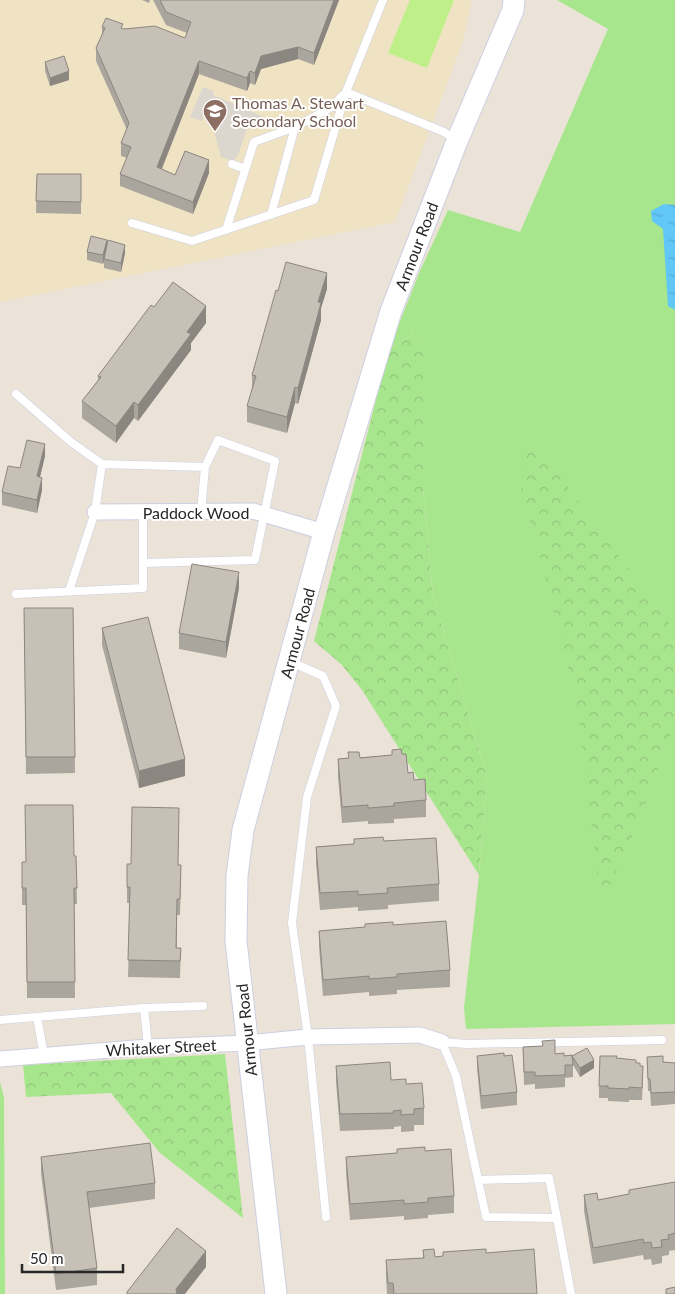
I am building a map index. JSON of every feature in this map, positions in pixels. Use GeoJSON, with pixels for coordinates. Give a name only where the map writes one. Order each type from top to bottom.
{"type":"FeatureCollection","features":[{"type":"Feature","properties":{"kind":"main road","name":"Armour Road"},"geometry":{"type":"LineString","coordinates":[[276,1294],[236,941],[237,876],[243,830],[324,532],[391,311],[457,141],[513,10],[514,0]]}},
{"type":"Feature","properties":{"kind":"street","name":"Paddock Wood"},"geometry":{"type":"LineString","coordinates":[[95,512],[253,511],[324,532]]}},
{"type":"Feature","properties":{"kind":"street","name":"Whitaker Street"},"geometry":{"type":"LineString","coordinates":[[0,1059],[148,1047],[247,1043],[308,1037],[420,1035],[442,1042]]}},
{"type":"Feature","properties":{"kind":"lane"},"geometry":{"type":"LineString","coordinates":[[132,223],[192,242],[314,200],[346,92],[383,0]]}},
{"type":"Feature","properties":{"kind":"lane"},"geometry":{"type":"LineString","coordinates":[[226,230],[254,142],[294,127],[332,107],[346,92]]}},
{"type":"Feature","properties":{"kind":"lane"},"geometry":{"type":"LineString","coordinates":[[346,92],[444,132],[457,141]]}},
{"type":"Feature","properties":{"kind":"lane"},"geometry":{"type":"LineString","coordinates":[[271,215],[294,127]]}},
{"type":"Feature","properties":{"kind":"lane"},"geometry":{"type":"LineString","coordinates":[[232,164],[246,169]]}},
{"type":"Feature","properties":{"kind":"lane"},"geometry":{"type":"LineString","coordinates":[[16,394],[71,442],[102,464],[205,467]]}},
{"type":"Feature","properties":{"kind":"lane"},"geometry":{"type":"LineString","coordinates":[[143,563],[256,560],[275,461],[218,440],[205,467],[201,512]]}},
{"type":"Feature","properties":{"kind":"lane"},"geometry":{"type":"LineString","coordinates":[[70,591],[95,512],[102,464]]}},
{"type":"Feature","properties":{"kind":"lane"},"geometry":{"type":"LineString","coordinates":[[16,594],[143,588],[143,512]]}},
{"type":"Feature","properties":{"kind":"lane"},"geometry":{"type":"LineString","coordinates":[[289,661],[323,676],[336,706],[306,797],[292,923],[308,1037],[326,1216]]}},
{"type":"Feature","properties":{"kind":"lane"},"geometry":{"type":"LineString","coordinates":[[0,1020],[144,1008],[203,1006]]}},
{"type":"Feature","properties":{"kind":"lane"},"geometry":{"type":"LineString","coordinates":[[144,1008],[148,1047]]}},
{"type":"Feature","properties":{"kind":"lane"},"geometry":{"type":"LineString","coordinates":[[37,1016],[44,1055]]}},
{"type":"Feature","properties":{"kind":"lane"},"geometry":{"type":"LineString","coordinates":[[557,1218],[486,1217],[456,1076],[442,1042],[466,1044],[662,1040]]}},
{"type":"Feature","properties":{"kind":"lane"},"geometry":{"type":"LineString","coordinates":[[479,1180],[549,1178],[571,1294]]}},
{"type":"Feature","properties":{"kind":"shaded area","name":"Thomas A. Stewart Secondary School"},"geometry":{"type":"Polygon","coordinates":[[[0,0],[472,0],[463,41],[395,222],[0,302],[0,0]]]}},
{"type":"Feature","properties":{"kind":"shaded area"},"geometry":{"type":"Polygon","coordinates":[[[203,87],[214,91],[213,95],[268,119],[248,126],[238,155],[233,161],[221,157],[210,116],[205,115],[201,121],[190,117],[203,87]]]}},
{"type":"Feature","properties":{"kind":"green space"},"geometry":{"type":"Polygon","coordinates":[[[410,0],[454,0],[427,68],[388,53],[410,0]]]}},
{"type":"Feature","properties":{"kind":"green space"},"geometry":{"type":"Polygon","coordinates":[[[557,0],[675,0],[675,1024],[466,1029],[464,1008],[479,875],[487,777],[433,596],[423,488],[423,342],[417,332],[389,349],[420,271],[448,210],[520,232],[608,29],[557,0]]]}},
{"type":"Feature","properties":{"kind":"green space"},"geometry":{"type":"Polygon","coordinates":[[[417,332],[423,342],[423,488],[433,596],[487,777],[479,875],[362,690],[342,665],[314,641],[389,349],[417,332]]]}},
{"type":"Feature","properties":{"kind":"green space"},"geometry":{"type":"Polygon","coordinates":[[[524,447],[540,450],[675,631],[675,723],[641,817],[601,905],[577,703],[521,488],[524,447]]]}},
{"type":"Feature","properties":{"kind":"green space"},"geometry":{"type":"Polygon","coordinates":[[[225,1054],[243,1218],[160,1153],[111,1093],[26,1097],[23,1065],[225,1054]]]}},
{"type":"Feature","properties":{"kind":"green space"},"geometry":{"type":"Polygon","coordinates":[[[0,1082],[4,1098],[5,1294],[0,1294],[0,1082]]]}},
{"type":"Feature","properties":{"kind":"water"},"geometry":{"type":"Polygon","coordinates":[[[664,204],[675,205],[675,310],[668,306],[663,229],[652,221],[651,211],[664,204]]]}},
{"type":"Feature","properties":{"kind":"building"},"geometry":{"type":"Polygon","coordinates":[[[160,0],[334,0],[314,53],[298,47],[261,56],[255,73],[250,71],[247,78],[199,61],[157,167],[175,175],[185,151],[209,160],[193,202],[120,174],[131,147],[121,143],[129,123],[96,48],[105,28],[102,27],[106,18],[123,24],[121,28],[124,29],[155,26],[185,38],[191,22],[166,12],[160,0]]]}},
{"type":"Feature","properties":{"kind":"building"},"geometry":{"type":"Polygon","coordinates":[[[64,56],[69,71],[50,78],[45,62],[64,56]]]}},
{"type":"Feature","properties":{"kind":"building"},"geometry":{"type":"Polygon","coordinates":[[[37,174],[81,174],[81,202],[36,201],[37,174]]]}},
{"type":"Feature","properties":{"kind":"building"},"geometry":{"type":"Polygon","coordinates":[[[91,236],[107,240],[103,255],[87,252],[91,236]]]}},
{"type":"Feature","properties":{"kind":"building"},"geometry":{"type":"Polygon","coordinates":[[[108,240],[125,245],[121,263],[104,259],[108,240]]]}},
{"type":"Feature","properties":{"kind":"building"},"geometry":{"type":"Polygon","coordinates":[[[286,262],[327,273],[318,302],[321,303],[298,388],[295,387],[287,417],[247,406],[256,376],[252,375],[276,290],[278,291],[286,262]]]}},
{"type":"Feature","properties":{"kind":"building"},"geometry":{"type":"Polygon","coordinates":[[[173,282],[206,306],[187,332],[191,334],[138,405],[134,402],[116,426],[82,401],[101,377],[98,376],[151,305],[154,307],[173,282]]]}},
{"type":"Feature","properties":{"kind":"building"},"geometry":{"type":"Polygon","coordinates":[[[27,440],[45,444],[37,476],[42,478],[37,500],[2,492],[8,466],[20,468],[27,440]]]}},
{"type":"Feature","properties":{"kind":"building"},"geometry":{"type":"Polygon","coordinates":[[[192,564],[239,572],[226,642],[179,633],[192,564]]]}},
{"type":"Feature","properties":{"kind":"building"},"geometry":{"type":"Polygon","coordinates":[[[24,608],[73,608],[75,757],[26,757],[24,608]]]}},
{"type":"Feature","properties":{"kind":"building"},"geometry":{"type":"Polygon","coordinates":[[[148,617],[185,759],[139,771],[102,628],[148,617]]]}},
{"type":"Feature","properties":{"kind":"building"},"geometry":{"type":"Polygon","coordinates":[[[401,749],[402,754],[406,754],[408,773],[413,772],[414,780],[425,779],[426,800],[394,803],[394,806],[342,807],[338,759],[349,758],[348,752],[359,752],[360,758],[392,755],[392,750],[401,749]]]}},
{"type":"Feature","properties":{"kind":"building"},"geometry":{"type":"Polygon","coordinates":[[[25,805],[73,805],[77,888],[74,888],[75,982],[27,982],[26,888],[22,888],[22,862],[26,862],[25,805]]]}},
{"type":"Feature","properties":{"kind":"building"},"geometry":{"type":"Polygon","coordinates":[[[132,807],[179,808],[178,865],[181,865],[180,899],[177,899],[176,948],[181,948],[180,961],[128,960],[130,887],[127,887],[127,864],[131,864],[132,807]]]}},
{"type":"Feature","properties":{"kind":"building"},"geometry":{"type":"Polygon","coordinates":[[[383,837],[384,841],[436,838],[439,884],[387,888],[388,893],[358,895],[358,891],[320,893],[316,847],[354,844],[354,839],[383,837]]]}},
{"type":"Feature","properties":{"kind":"building"},"geometry":{"type":"Polygon","coordinates":[[[446,921],[450,970],[397,974],[397,977],[369,979],[369,976],[323,980],[319,931],[365,927],[365,924],[393,922],[393,925],[446,921]]]}},
{"type":"Feature","properties":{"kind":"building"},"geometry":{"type":"Polygon","coordinates":[[[555,1040],[555,1054],[564,1053],[564,1056],[572,1055],[573,1065],[565,1065],[565,1075],[535,1076],[535,1072],[524,1072],[523,1047],[543,1046],[542,1041],[555,1040]]]}},
{"type":"Feature","properties":{"kind":"building"},"geometry":{"type":"Polygon","coordinates":[[[587,1048],[594,1060],[580,1068],[572,1056],[587,1048]]]}},
{"type":"Feature","properties":{"kind":"building"},"geometry":{"type":"Polygon","coordinates":[[[504,1053],[504,1056],[512,1055],[517,1092],[481,1096],[477,1056],[504,1053]]]}},
{"type":"Feature","properties":{"kind":"building"},"geometry":{"type":"Polygon","coordinates":[[[600,1056],[617,1056],[616,1058],[636,1060],[636,1063],[640,1063],[640,1066],[643,1066],[642,1088],[629,1087],[629,1089],[599,1086],[600,1056]]]}},
{"type":"Feature","properties":{"kind":"building"},"geometry":{"type":"Polygon","coordinates":[[[663,1056],[663,1062],[675,1063],[675,1092],[651,1093],[647,1057],[663,1056]]]}},
{"type":"Feature","properties":{"kind":"building"},"geometry":{"type":"Polygon","coordinates":[[[390,1062],[391,1080],[406,1079],[406,1084],[422,1083],[424,1108],[414,1109],[414,1114],[401,1115],[401,1110],[393,1111],[394,1113],[340,1114],[336,1066],[390,1062]]]}},
{"type":"Feature","properties":{"kind":"building"},"geometry":{"type":"Polygon","coordinates":[[[150,1143],[155,1183],[87,1192],[97,1268],[56,1274],[41,1157],[150,1143]]]}},
{"type":"Feature","properties":{"kind":"building"},"geometry":{"type":"Polygon","coordinates":[[[425,1147],[425,1151],[451,1149],[454,1196],[428,1198],[428,1202],[404,1204],[404,1200],[350,1204],[346,1157],[397,1153],[397,1149],[425,1147]]]}},
{"type":"Feature","properties":{"kind":"building"},"geometry":{"type":"Polygon","coordinates":[[[675,1182],[675,1233],[668,1235],[669,1239],[661,1240],[662,1247],[652,1248],[651,1242],[644,1243],[643,1239],[593,1248],[584,1195],[597,1193],[598,1200],[629,1194],[629,1190],[675,1182]]]}},
{"type":"Feature","properties":{"kind":"building"},"geometry":{"type":"Polygon","coordinates":[[[177,1228],[206,1251],[176,1289],[177,1294],[127,1294],[127,1292],[177,1228]]]}},
{"type":"Feature","properties":{"kind":"building"},"geometry":{"type":"Polygon","coordinates":[[[434,1249],[435,1257],[443,1256],[443,1252],[486,1249],[486,1253],[534,1249],[537,1294],[394,1294],[393,1283],[388,1283],[386,1260],[424,1258],[423,1250],[434,1249]]]}},
{"type":"Feature","properties":{"kind":"building"},"geometry":{"type":"Polygon","coordinates":[[[675,1287],[675,1294],[666,1294],[666,1289],[675,1287]]]}},
{"type":"Feature","properties":{"kind":"place","name":"Thomas A. Stewart Secondary School"},"geometry":{"type":"Point","coordinates":[215,132]}}]}
